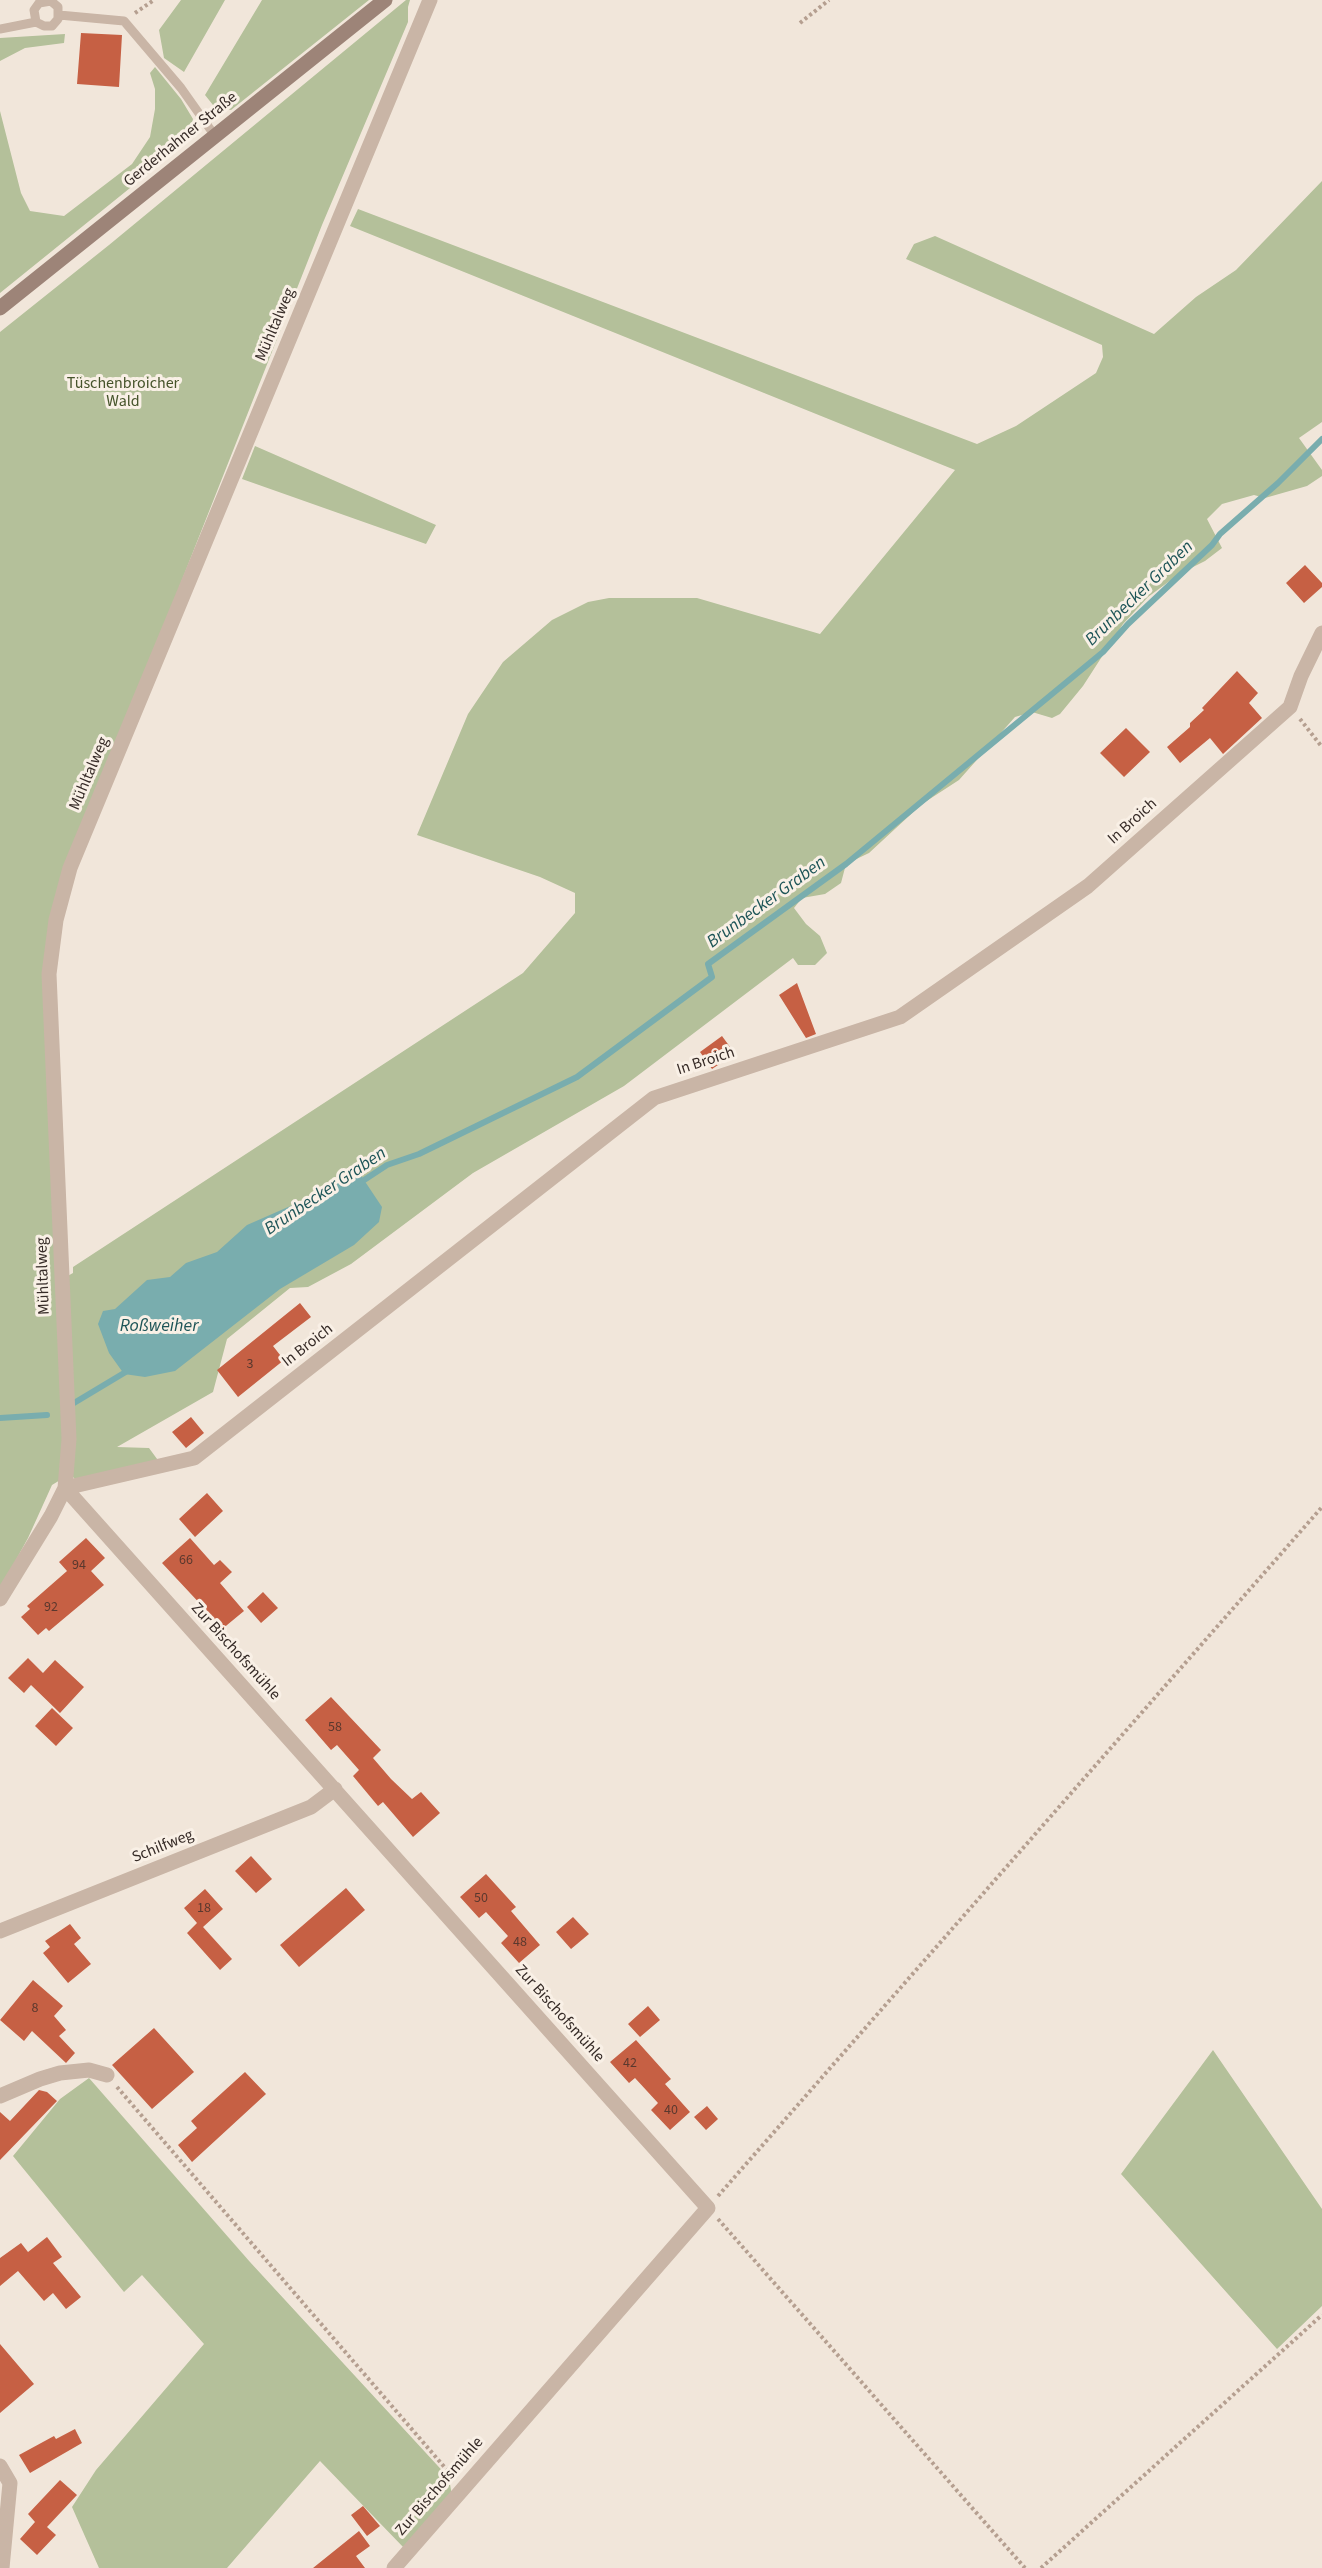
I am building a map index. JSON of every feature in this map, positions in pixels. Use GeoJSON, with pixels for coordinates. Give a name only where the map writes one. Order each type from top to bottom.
{"type":"FeatureCollection","features":[{"type":"Feature","properties":{"kind":"main road","name":"Gerderhahner Straße"},"geometry":{"type":"LineString","coordinates":[[0,308],[385,0]]}},
{"type":"Feature","properties":{"kind":"street","name":"Mühltalweg"},"geometry":{"type":"LineString","coordinates":[[0,1599],[51,1516],[65,1488],[69,1439],[50,974],[56,920],[70,868],[430,0]]}},
{"type":"Feature","properties":{"kind":"street","name":"In Broich"},"geometry":{"type":"LineString","coordinates":[[65,1488],[194,1458],[654,1098],[900,1017],[1088,886],[1290,707],[1301,676],[1322,633]]}},
{"type":"Feature","properties":{"kind":"street","name":"Zur Bischofsmühle"},"geometry":{"type":"LineString","coordinates":[[65,1488],[708,2208],[394,2568]]}},
{"type":"Feature","properties":{"kind":"street","name":"Schilfweg"},"geometry":{"type":"LineString","coordinates":[[0,1931],[312,1807],[335,1790]]}},
{"type":"Feature","properties":{"kind":"street"},"geometry":{"type":"LineString","coordinates":[[0,2096],[60,2073],[89,2070],[107,2075]]}},
{"type":"Feature","properties":{"kind":"street"},"geometry":{"type":"LineString","coordinates":[[0,2466],[10,2483],[2,2568]]}},
{"type":"Feature","properties":{"kind":"lane"},"geometry":{"type":"LineString","coordinates":[[36,22],[34,10],[43,1],[55,4],[60,15]]}},
{"type":"Feature","properties":{"kind":"lane"},"geometry":{"type":"LineString","coordinates":[[60,15],[124,21],[181,88],[215,136]]}},
{"type":"Feature","properties":{"kind":"lane"},"geometry":{"type":"LineString","coordinates":[[0,28],[36,22],[48,27],[56,23],[60,15]]}},
{"type":"Feature","properties":{"kind":"path"},"geometry":{"type":"LineString","coordinates":[[124,21],[154,0]]}},
{"type":"Feature","properties":{"kind":"path"},"geometry":{"type":"LineString","coordinates":[[800,23],[829,0]]}},
{"type":"Feature","properties":{"kind":"path"},"geometry":{"type":"LineString","coordinates":[[1290,707],[1322,747]]}},
{"type":"Feature","properties":{"kind":"path"},"geometry":{"type":"LineString","coordinates":[[1025,2568],[708,2208],[1322,1507]]}},
{"type":"Feature","properties":{"kind":"path"},"geometry":{"type":"LineString","coordinates":[[107,2075],[463,2489]]}},
{"type":"Feature","properties":{"kind":"path"},"geometry":{"type":"LineString","coordinates":[[1041,2568],[1322,2315]]}},
{"type":"Feature","properties":{"kind":"green space"},"geometry":{"type":"Polygon","coordinates":[[[181,0],[225,0],[184,72],[164,58],[159,30],[181,0]]]}},
{"type":"Feature","properties":{"kind":"green space"},"geometry":{"type":"Polygon","coordinates":[[[262,0],[369,0],[231,110],[213,105],[205,95],[262,0]]]}},
{"type":"Feature","properties":{"kind":"green space","name":"Tüschenbroicher Wald"},"geometry":{"type":"Polygon","coordinates":[[[406,0],[410,0],[408,22],[322,225],[51,912],[64,1278],[73,1273],[73,1267],[523,973],[575,913],[575,893],[540,877],[417,835],[468,714],[503,662],[552,620],[588,602],[609,598],[697,598],[820,634],[955,470],[350,226],[358,209],[977,444],[1016,426],[1096,373],[1103,357],[1102,345],[906,259],[914,244],[935,236],[1154,334],[1196,297],[1236,270],[1322,181],[1322,422],[1299,438],[1322,470],[1322,476],[1307,486],[1265,498],[1254,495],[1222,504],[1207,519],[1222,548],[1205,561],[1179,574],[1148,597],[1123,624],[1083,686],[1060,714],[1052,718],[1032,712],[1015,717],[959,780],[922,804],[869,853],[846,864],[841,883],[825,894],[802,898],[794,908],[806,924],[820,936],[827,953],[815,965],[798,965],[793,958],[624,1086],[473,1173],[351,1264],[308,1287],[290,1288],[227,1339],[213,1392],[117,1447],[149,1448],[160,1463],[78,1482],[70,1474],[52,1485],[28,1538],[0,1589],[0,332],[406,0]]]}},
{"type":"Feature","properties":{"kind":"green space"},"geometry":{"type":"Polygon","coordinates":[[[65,34],[64,43],[25,48],[0,61],[0,38],[65,34]]]}},
{"type":"Feature","properties":{"kind":"green space"},"geometry":{"type":"Polygon","coordinates":[[[155,67],[181,99],[193,119],[187,142],[0,293],[0,111],[21,193],[30,211],[64,216],[132,164],[150,137],[155,109],[155,89],[150,73],[155,67]]]}},
{"type":"Feature","properties":{"kind":"green space"},"geometry":{"type":"Polygon","coordinates":[[[255,446],[436,525],[426,544],[242,479],[255,446]]]}},
{"type":"Feature","properties":{"kind":"green space"},"geometry":{"type":"Polygon","coordinates":[[[1213,2050],[1322,2209],[1322,2306],[1277,2349],[1121,2174],[1213,2050]]]}},
{"type":"Feature","properties":{"kind":"green space"},"geometry":{"type":"Polygon","coordinates":[[[89,2078],[250,2262],[449,2478],[452,2496],[404,2548],[320,2461],[227,2568],[99,2568],[72,2507],[96,2470],[204,2344],[142,2275],[124,2292],[13,2156],[60,2099],[89,2078]]]}},
{"type":"Feature","properties":{"kind":"water","name":"Roßweiher"},"geometry":{"type":"Polygon","coordinates":[[[346,1173],[360,1174],[382,1207],[379,1222],[354,1245],[280,1289],[175,1371],[145,1377],[124,1374],[109,1353],[98,1324],[103,1311],[115,1309],[147,1280],[170,1277],[186,1263],[217,1252],[247,1225],[311,1197],[346,1173]]]}},
{"type":"Feature","properties":{"kind":"building"},"geometry":{"type":"Polygon","coordinates":[[[81,33],[122,35],[119,87],[77,84],[81,33]]]}},
{"type":"Feature","properties":{"kind":"building"},"geometry":{"type":"Polygon","coordinates":[[[1305,565],[1322,583],[1322,587],[1304,603],[1286,583],[1305,565]]]}},
{"type":"Feature","properties":{"kind":"building"},"geometry":{"type":"Polygon","coordinates":[[[1237,671],[1258,693],[1249,703],[1262,718],[1223,754],[1210,738],[1180,763],[1167,747],[1190,727],[1190,723],[1204,710],[1202,708],[1237,671]]]}},
{"type":"Feature","properties":{"kind":"building"},"geometry":{"type":"Polygon","coordinates":[[[1126,728],[1150,752],[1124,777],[1100,753],[1126,728]]]}},
{"type":"Feature","properties":{"kind":"building"},"geometry":{"type":"Polygon","coordinates":[[[797,983],[816,1034],[806,1038],[779,995],[797,983]]]}},
{"type":"Feature","properties":{"kind":"building"},"geometry":{"type":"Polygon","coordinates":[[[722,1036],[733,1051],[730,1057],[712,1069],[700,1052],[722,1036]]]}},
{"type":"Feature","properties":{"kind":"building"},"geometry":{"type":"Polygon","coordinates":[[[300,1303],[311,1317],[273,1346],[284,1360],[238,1397],[217,1370],[300,1303]]]}},
{"type":"Feature","properties":{"kind":"building"},"geometry":{"type":"Polygon","coordinates":[[[191,1417],[204,1433],[186,1448],[172,1432],[191,1417]]]}},
{"type":"Feature","properties":{"kind":"building"},"geometry":{"type":"Polygon","coordinates":[[[207,1493],[223,1511],[195,1537],[179,1519],[207,1493]]]}},
{"type":"Feature","properties":{"kind":"building"},"geometry":{"type":"Polygon","coordinates":[[[86,1538],[105,1558],[91,1571],[104,1585],[49,1631],[46,1628],[38,1635],[21,1617],[30,1609],[27,1606],[67,1571],[59,1562],[86,1538]]]}},
{"type":"Feature","properties":{"kind":"building"},"geometry":{"type":"Polygon","coordinates":[[[190,1538],[214,1565],[220,1560],[232,1572],[220,1583],[244,1611],[221,1630],[162,1563],[190,1538]]]}},
{"type":"Feature","properties":{"kind":"building"},"geometry":{"type":"Polygon","coordinates":[[[263,1592],[278,1608],[261,1623],[247,1607],[263,1592]]]}},
{"type":"Feature","properties":{"kind":"building"},"geometry":{"type":"Polygon","coordinates":[[[28,1658],[43,1673],[55,1660],[84,1687],[60,1713],[31,1685],[24,1693],[8,1678],[28,1658]]]}},
{"type":"Feature","properties":{"kind":"building"},"geometry":{"type":"Polygon","coordinates":[[[331,1697],[381,1750],[373,1758],[391,1779],[412,1799],[421,1792],[440,1813],[413,1837],[383,1802],[378,1806],[353,1776],[359,1770],[337,1745],[331,1750],[305,1720],[331,1697]]]}},
{"type":"Feature","properties":{"kind":"building"},"geometry":{"type":"Polygon","coordinates":[[[52,1708],[73,1728],[56,1746],[35,1726],[52,1708]]]}},
{"type":"Feature","properties":{"kind":"building"},"geometry":{"type":"Polygon","coordinates":[[[251,1856],[272,1879],[256,1893],[235,1871],[251,1856]]]}},
{"type":"Feature","properties":{"kind":"building"},"geometry":{"type":"Polygon","coordinates":[[[486,1874],[516,1907],[511,1911],[540,1945],[519,1963],[501,1943],[508,1936],[486,1912],[479,1918],[460,1897],[486,1874]]]}},
{"type":"Feature","properties":{"kind":"building"},"geometry":{"type":"Polygon","coordinates":[[[346,1888],[365,1910],[299,1967],[280,1945],[346,1888]]]}},
{"type":"Feature","properties":{"kind":"building"},"geometry":{"type":"Polygon","coordinates":[[[205,1889],[223,1909],[203,1927],[232,1959],[220,1970],[187,1933],[197,1923],[184,1908],[205,1889]]]}},
{"type":"Feature","properties":{"kind":"building"},"geometry":{"type":"Polygon","coordinates":[[[573,1917],[589,1934],[571,1949],[556,1932],[573,1917]]]}},
{"type":"Feature","properties":{"kind":"building"},"geometry":{"type":"Polygon","coordinates":[[[70,1924],[81,1938],[74,1944],[91,1964],[68,1983],[43,1953],[50,1947],[45,1941],[70,1924]]]}},
{"type":"Feature","properties":{"kind":"building"},"geometry":{"type":"Polygon","coordinates":[[[33,1980],[63,2006],[54,2016],[66,2030],[59,2036],[75,2053],[66,2063],[32,2031],[24,2041],[0,2020],[33,1980]]]}},
{"type":"Feature","properties":{"kind":"building"},"geometry":{"type":"Polygon","coordinates":[[[648,2006],[660,2020],[640,2037],[628,2024],[648,2006]]]}},
{"type":"Feature","properties":{"kind":"building"},"geometry":{"type":"Polygon","coordinates":[[[154,2028],[194,2072],[152,2109],[112,2065],[154,2028]]]}},
{"type":"Feature","properties":{"kind":"building"},"geometry":{"type":"Polygon","coordinates":[[[636,2040],[671,2079],[665,2084],[690,2112],[670,2130],[651,2110],[658,2103],[635,2078],[629,2083],[610,2062],[636,2040]]]}},
{"type":"Feature","properties":{"kind":"building"},"geometry":{"type":"Polygon","coordinates":[[[245,2072],[266,2094],[192,2162],[178,2145],[197,2128],[191,2121],[245,2072]]]}},
{"type":"Feature","properties":{"kind":"building"},"geometry":{"type":"Polygon","coordinates":[[[39,2090],[47,2092],[57,2101],[0,2160],[0,2112],[10,2121],[39,2090]]]}},
{"type":"Feature","properties":{"kind":"building"},"geometry":{"type":"Polygon","coordinates":[[[707,2106],[718,2119],[706,2130],[694,2117],[707,2106]]]}},
{"type":"Feature","properties":{"kind":"building"},"geometry":{"type":"Polygon","coordinates":[[[47,2237],[62,2257],[53,2263],[81,2297],[66,2309],[53,2293],[44,2301],[18,2271],[0,2286],[0,2258],[21,2243],[28,2252],[47,2237]]]}},
{"type":"Feature","properties":{"kind":"building"},"geometry":{"type":"Polygon","coordinates":[[[0,2344],[34,2384],[0,2413],[0,2344]]]}},
{"type":"Feature","properties":{"kind":"building"},"geometry":{"type":"Polygon","coordinates":[[[75,2429],[82,2443],[30,2473],[19,2455],[54,2436],[56,2439],[75,2429]]]}},
{"type":"Feature","properties":{"kind":"building"},"geometry":{"type":"Polygon","coordinates":[[[60,2480],[77,2495],[47,2527],[56,2535],[37,2555],[20,2539],[35,2522],[28,2514],[60,2480]]]}},
{"type":"Feature","properties":{"kind":"building"},"geometry":{"type":"Polygon","coordinates":[[[363,2506],[380,2526],[367,2536],[351,2515],[363,2506]]]}},
{"type":"Feature","properties":{"kind":"building"},"geometry":{"type":"Polygon","coordinates":[[[359,2531],[370,2546],[356,2556],[365,2568],[313,2568],[359,2531]]]}},
{"type":"Feature","properties":{"kind":"waterway","name":"Brunbecker Graben"},"geometry":{"type":"LineString","coordinates":[[358,1184],[387,1165],[419,1154],[577,1077],[712,977],[708,964],[846,864],[1103,652],[1128,624],[1212,545],[1220,534],[1278,483],[1322,439]]}},
{"type":"Feature","properties":{"kind":"waterway","name":"Brunbecker Graben"},"geometry":{"type":"LineString","coordinates":[[74,1403],[129,1370]]}},
{"type":"Feature","properties":{"kind":"waterway","name":"Brunbecker Graben"},"geometry":{"type":"LineString","coordinates":[[0,1418],[47,1415]]}}]}
